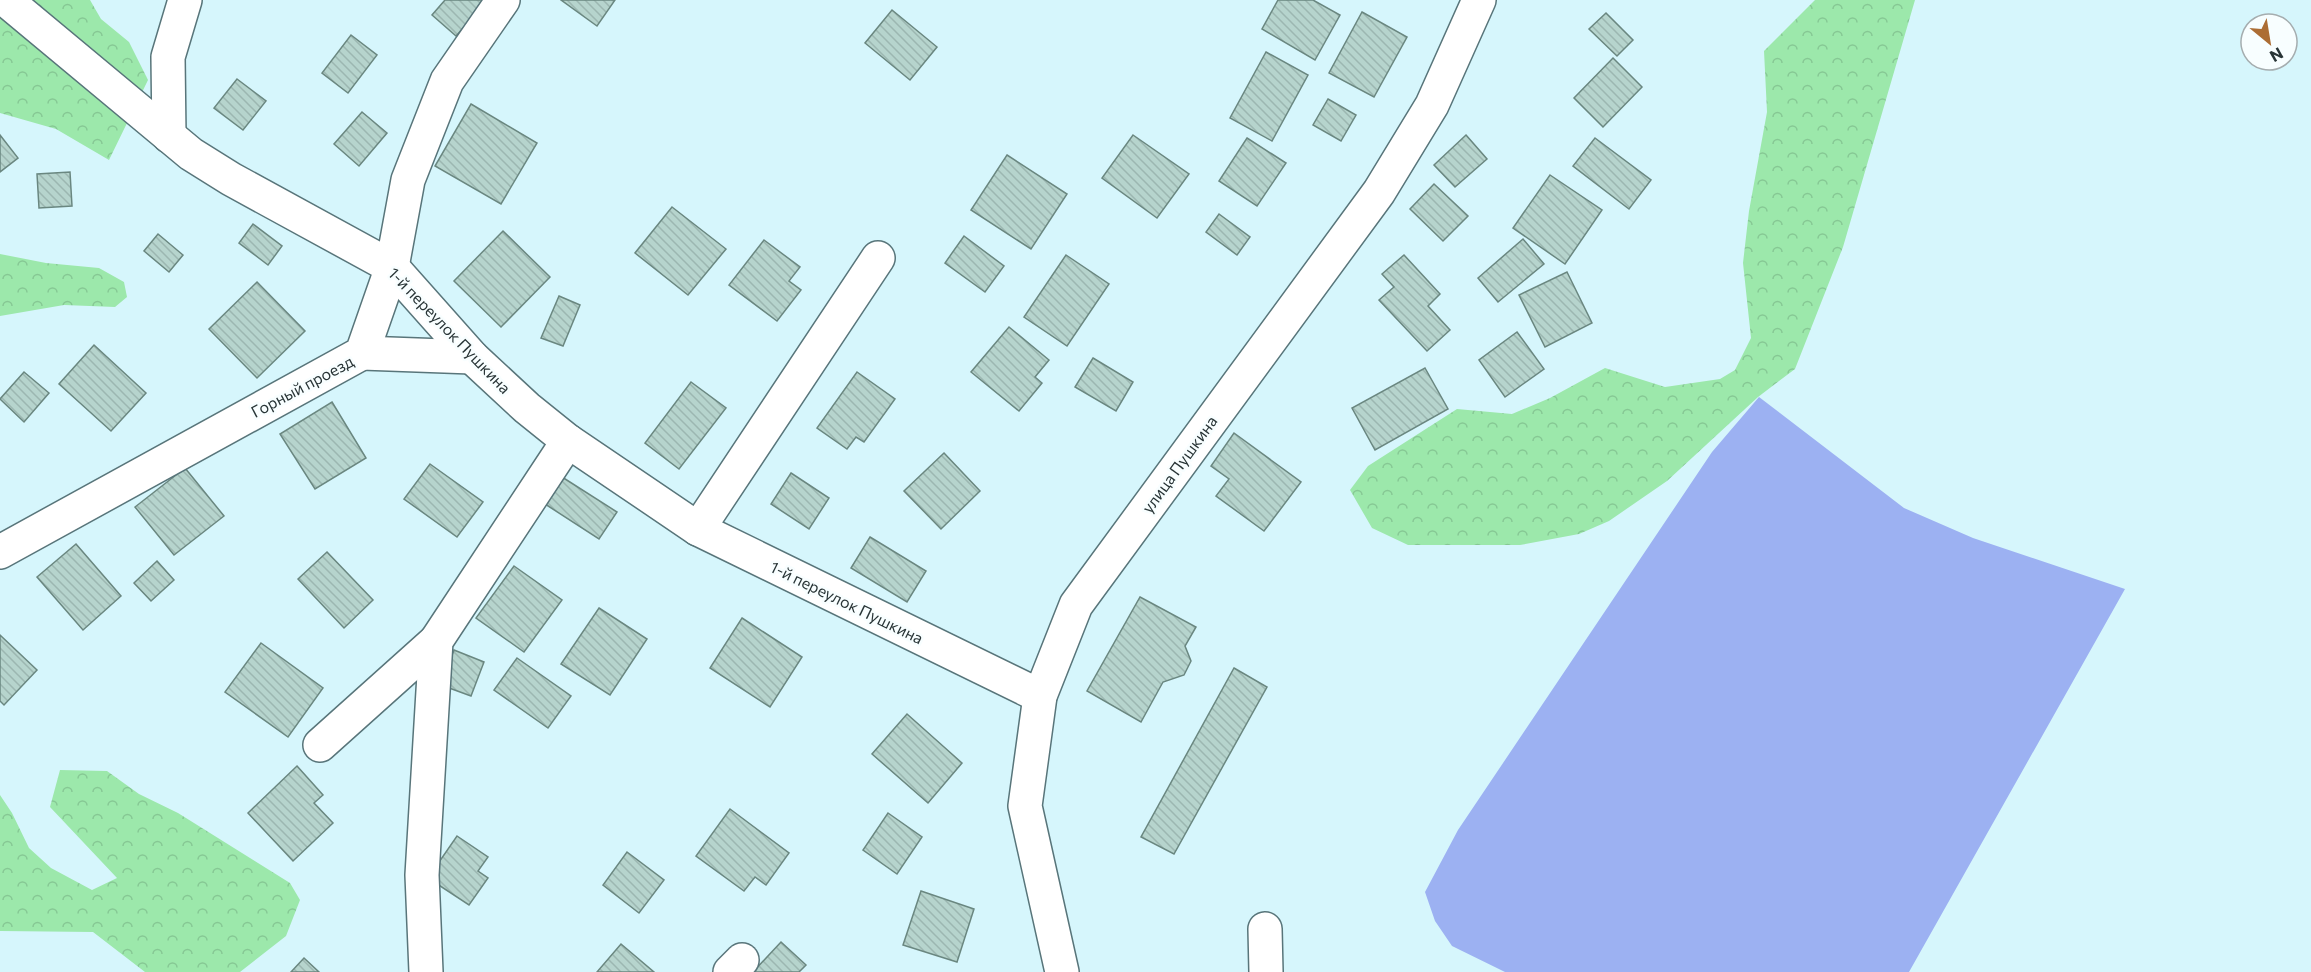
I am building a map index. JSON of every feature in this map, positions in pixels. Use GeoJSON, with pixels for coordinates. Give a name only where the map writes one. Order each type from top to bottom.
{"type":"FeatureCollection","features":[{"type":"Feature","properties":{"kind":"street","name":"1-й переулок Пушкина"},"geometry":{"type":"LineString","coordinates":[[6,0],[190,154],[231,179],[392,267],[472,357],[527,408],[568,441],[698,529],[1040,696]]}},
{"type":"Feature","properties":{"kind":"street"},"geometry":{"type":"LineString","coordinates":[[169,136],[168,57],[185,0]]}},
{"type":"Feature","properties":{"kind":"street","name":"Горный проезд"},"geometry":{"type":"LineString","coordinates":[[0,552],[362,353],[392,267],[408,180],[447,81],[503,0]]}},
{"type":"Feature","properties":{"kind":"street","name":"улица Пушкина"},"geometry":{"type":"LineString","coordinates":[[1062,972],[1025,806],[1040,696],[1076,604],[1379,192],[1432,105],[1479,0]]}},
{"type":"Feature","properties":{"kind":"street"},"geometry":{"type":"LineString","coordinates":[[698,529],[878,258]]}},
{"type":"Feature","properties":{"kind":"street"},"geometry":{"type":"LineString","coordinates":[[362,353],[472,357]]}},
{"type":"Feature","properties":{"kind":"street"},"geometry":{"type":"LineString","coordinates":[[320,745],[436,641],[568,441]]}},
{"type":"Feature","properties":{"kind":"street"},"geometry":{"type":"LineString","coordinates":[[426,972],[422,875],[436,641]]}},
{"type":"Feature","properties":{"kind":"street"},"geometry":{"type":"LineString","coordinates":[[1265,929],[1266,972]]}},
{"type":"Feature","properties":{"kind":"green space"},"geometry":{"type":"Polygon","coordinates":[[[0,0],[90,0],[101,19],[129,42],[148,80],[109,160],[56,129],[0,113],[0,0]]]}},
{"type":"Feature","properties":{"kind":"green space"},"geometry":{"type":"Polygon","coordinates":[[[1815,0],[1915,0],[1843,247],[1795,369],[1758,397],[1667,481],[1609,521],[1579,534],[1520,545],[1408,545],[1372,528],[1350,490],[1368,466],[1457,409],[1512,414],[1550,398],[1605,368],[1665,387],[1720,379],[1735,370],[1751,338],[1743,263],[1749,211],[1767,112],[1764,51],[1815,0]]]}},
{"type":"Feature","properties":{"kind":"green space"},"geometry":{"type":"Polygon","coordinates":[[[0,254],[46,263],[99,268],[124,282],[127,297],[115,307],[64,305],[0,316],[0,254]]]}},
{"type":"Feature","properties":{"kind":"green space"},"geometry":{"type":"Polygon","coordinates":[[[60,770],[107,771],[139,794],[178,813],[290,883],[300,900],[286,936],[240,972],[145,972],[93,932],[0,931],[0,795],[12,813],[29,848],[51,868],[92,890],[117,878],[50,807],[60,770]]]}},
{"type":"Feature","properties":{"kind":"water"},"geometry":{"type":"Polygon","coordinates":[[[1759,397],[1904,508],[1973,538],[2125,589],[1909,972],[1505,972],[1452,946],[1435,921],[1425,892],[1458,830],[1712,452],[1759,397]]]}},
{"type":"Feature","properties":{"kind":"building"},"geometry":{"type":"Polygon","coordinates":[[[445,0],[488,0],[456,36],[432,15],[445,0]]]}},
{"type":"Feature","properties":{"kind":"building"},"geometry":{"type":"Polygon","coordinates":[[[561,0],[615,0],[597,26],[561,0]]]}},
{"type":"Feature","properties":{"kind":"building"},"geometry":{"type":"Polygon","coordinates":[[[1278,0],[1313,0],[1340,15],[1315,60],[1262,29],[1278,0]]]}},
{"type":"Feature","properties":{"kind":"building"},"geometry":{"type":"Polygon","coordinates":[[[892,10],[937,47],[910,80],[865,43],[892,10]]]}},
{"type":"Feature","properties":{"kind":"building"},"geometry":{"type":"Polygon","coordinates":[[[1362,12],[1407,37],[1374,97],[1329,73],[1362,12]]]}},
{"type":"Feature","properties":{"kind":"building"},"geometry":{"type":"Polygon","coordinates":[[[1606,13],[1633,40],[1617,56],[1589,29],[1606,13]]]}},
{"type":"Feature","properties":{"kind":"building"},"geometry":{"type":"Polygon","coordinates":[[[351,35],[377,55],[348,93],[322,73],[351,35]]]}},
{"type":"Feature","properties":{"kind":"building"},"geometry":{"type":"Polygon","coordinates":[[[1266,52],[1308,75],[1272,141],[1230,118],[1266,52]]]}},
{"type":"Feature","properties":{"kind":"building"},"geometry":{"type":"Polygon","coordinates":[[[1613,58],[1642,87],[1603,127],[1574,98],[1613,58]]]}},
{"type":"Feature","properties":{"kind":"building"},"geometry":{"type":"Polygon","coordinates":[[[237,79],[266,101],[243,130],[214,108],[237,79]]]}},
{"type":"Feature","properties":{"kind":"building"},"geometry":{"type":"Polygon","coordinates":[[[1328,99],[1356,115],[1341,141],[1313,125],[1328,99]]]}},
{"type":"Feature","properties":{"kind":"building"},"geometry":{"type":"Polygon","coordinates":[[[471,104],[537,143],[501,204],[435,166],[471,104]]]}},
{"type":"Feature","properties":{"kind":"building"},"geometry":{"type":"Polygon","coordinates":[[[362,112],[387,133],[359,166],[334,144],[362,112]]]}},
{"type":"Feature","properties":{"kind":"building"},"geometry":{"type":"Polygon","coordinates":[[[0,135],[18,158],[0,172],[0,135]]]}},
{"type":"Feature","properties":{"kind":"building"},"geometry":{"type":"Polygon","coordinates":[[[1133,135],[1189,174],[1157,218],[1102,178],[1133,135]]]}},
{"type":"Feature","properties":{"kind":"building"},"geometry":{"type":"Polygon","coordinates":[[[1466,135],[1487,159],[1455,187],[1434,165],[1466,135]]]}},
{"type":"Feature","properties":{"kind":"building"},"geometry":{"type":"Polygon","coordinates":[[[1247,138],[1286,163],[1257,206],[1219,181],[1247,138]]]}},
{"type":"Feature","properties":{"kind":"building"},"geometry":{"type":"Polygon","coordinates":[[[1595,138],[1651,180],[1629,209],[1573,166],[1595,138]]]}},
{"type":"Feature","properties":{"kind":"building"},"geometry":{"type":"Polygon","coordinates":[[[1007,155],[1067,194],[1031,249],[971,210],[1007,155]]]}},
{"type":"Feature","properties":{"kind":"building"},"geometry":{"type":"Polygon","coordinates":[[[70,172],[72,206],[39,208],[37,174],[70,172]]]}},
{"type":"Feature","properties":{"kind":"building"},"geometry":{"type":"Polygon","coordinates":[[[1550,175],[1602,210],[1565,264],[1513,228],[1550,175]]]}},
{"type":"Feature","properties":{"kind":"building"},"geometry":{"type":"Polygon","coordinates":[[[1434,184],[1468,216],[1443,241],[1410,209],[1434,184]]]}},
{"type":"Feature","properties":{"kind":"building"},"geometry":{"type":"Polygon","coordinates":[[[672,207],[726,249],[688,295],[635,253],[672,207]]]}},
{"type":"Feature","properties":{"kind":"building"},"geometry":{"type":"Polygon","coordinates":[[[1219,214],[1250,237],[1237,255],[1206,232],[1219,214]]]}},
{"type":"Feature","properties":{"kind":"building"},"geometry":{"type":"Polygon","coordinates":[[[253,224],[282,246],[268,265],[239,243],[253,224]]]}},
{"type":"Feature","properties":{"kind":"building"},"geometry":{"type":"Polygon","coordinates":[[[503,231],[550,277],[501,327],[454,281],[503,231]]]}},
{"type":"Feature","properties":{"kind":"building"},"geometry":{"type":"Polygon","coordinates":[[[158,234],[183,255],[169,272],[144,251],[158,234]]]}},
{"type":"Feature","properties":{"kind":"building"},"geometry":{"type":"Polygon","coordinates":[[[964,236],[1004,266],[985,292],[945,263],[964,236]]]}},
{"type":"Feature","properties":{"kind":"building"},"geometry":{"type":"Polygon","coordinates":[[[1523,239],[1544,264],[1498,302],[1478,278],[1523,239]]]}},
{"type":"Feature","properties":{"kind":"building"},"geometry":{"type":"Polygon","coordinates":[[[764,240],[800,267],[789,281],[801,290],[777,321],[729,285],[764,240]]]}},
{"type":"Feature","properties":{"kind":"building"},"geometry":{"type":"Polygon","coordinates":[[[1066,255],[1109,284],[1067,346],[1024,317],[1066,255]]]}},
{"type":"Feature","properties":{"kind":"building"},"geometry":{"type":"Polygon","coordinates":[[[1404,255],[1440,294],[1428,306],[1450,330],[1427,351],[1379,300],[1394,287],[1382,274],[1404,255]]]}},
{"type":"Feature","properties":{"kind":"building"},"geometry":{"type":"Polygon","coordinates":[[[1567,272],[1592,323],[1545,347],[1519,295],[1567,272]]]}},
{"type":"Feature","properties":{"kind":"building"},"geometry":{"type":"Polygon","coordinates":[[[257,282],[305,331],[257,378],[209,329],[257,282]]]}},
{"type":"Feature","properties":{"kind":"building"},"geometry":{"type":"Polygon","coordinates":[[[559,296],[580,305],[563,346],[541,338],[559,296]]]}},
{"type":"Feature","properties":{"kind":"building"},"geometry":{"type":"Polygon","coordinates":[[[1009,327],[1049,360],[1035,377],[1042,383],[1019,411],[971,372],[1009,327]]]}},
{"type":"Feature","properties":{"kind":"building"},"geometry":{"type":"Polygon","coordinates":[[[1517,332],[1544,369],[1505,397],[1479,360],[1517,332]]]}},
{"type":"Feature","properties":{"kind":"building"},"geometry":{"type":"Polygon","coordinates":[[[94,345],[146,393],[111,431],[59,384],[94,345]]]}},
{"type":"Feature","properties":{"kind":"building"},"geometry":{"type":"Polygon","coordinates":[[[1093,358],[1133,382],[1116,411],[1075,387],[1093,358]]]}},
{"type":"Feature","properties":{"kind":"building"},"geometry":{"type":"Polygon","coordinates":[[[1425,368],[1448,409],[1375,450],[1352,408],[1425,368]]]}},
{"type":"Feature","properties":{"kind":"building"},"geometry":{"type":"Polygon","coordinates":[[[24,372],[49,393],[24,422],[0,399],[24,372]]]}},
{"type":"Feature","properties":{"kind":"building"},"geometry":{"type":"Polygon","coordinates":[[[857,372],[895,399],[864,442],[856,437],[847,449],[817,428],[857,372]]]}},
{"type":"Feature","properties":{"kind":"building"},"geometry":{"type":"Polygon","coordinates":[[[691,382],[726,408],[679,469],[645,443],[691,382]]]}},
{"type":"Feature","properties":{"kind":"building"},"geometry":{"type":"Polygon","coordinates":[[[332,402],[366,458],[315,489],[280,434],[332,402]]]}},
{"type":"Feature","properties":{"kind":"building"},"geometry":{"type":"Polygon","coordinates":[[[1234,433],[1301,482],[1264,531],[1216,496],[1229,479],[1211,466],[1234,433]]]}},
{"type":"Feature","properties":{"kind":"building"},"geometry":{"type":"Polygon","coordinates":[[[944,453],[980,491],[941,529],[904,491],[944,453]]]}},
{"type":"Feature","properties":{"kind":"building"},"geometry":{"type":"Polygon","coordinates":[[[430,464],[483,502],[457,537],[404,499],[430,464]]]}},
{"type":"Feature","properties":{"kind":"building"},"geometry":{"type":"Polygon","coordinates":[[[185,468],[224,516],[174,555],[135,507],[185,468]]]}},
{"type":"Feature","properties":{"kind":"building"},"geometry":{"type":"Polygon","coordinates":[[[791,473],[829,498],[809,529],[771,504],[791,473]]]}},
{"type":"Feature","properties":{"kind":"building"},"geometry":{"type":"Polygon","coordinates":[[[562,477],[617,512],[599,539],[545,504],[562,477]]]}},
{"type":"Feature","properties":{"kind":"building"},"geometry":{"type":"Polygon","coordinates":[[[870,537],[926,571],[907,602],[851,568],[870,537]]]}},
{"type":"Feature","properties":{"kind":"building"},"geometry":{"type":"Polygon","coordinates":[[[76,544],[121,596],[83,630],[37,577],[76,544]]]}},
{"type":"Feature","properties":{"kind":"building"},"geometry":{"type":"Polygon","coordinates":[[[327,552],[373,600],[344,628],[298,579],[327,552]]]}},
{"type":"Feature","properties":{"kind":"building"},"geometry":{"type":"Polygon","coordinates":[[[157,561],[174,580],[151,601],[134,583],[157,561]]]}},
{"type":"Feature","properties":{"kind":"building"},"geometry":{"type":"Polygon","coordinates":[[[514,566],[562,600],[524,652],[476,618],[514,566]]]}},
{"type":"Feature","properties":{"kind":"building"},"geometry":{"type":"Polygon","coordinates":[[[1140,597],[1196,627],[1185,646],[1191,661],[1184,675],[1163,682],[1141,722],[1087,691],[1140,597]]]}},
{"type":"Feature","properties":{"kind":"building"},"geometry":{"type":"Polygon","coordinates":[[[599,608],[647,639],[610,695],[561,664],[599,608]]]}},
{"type":"Feature","properties":{"kind":"building"},"geometry":{"type":"Polygon","coordinates":[[[742,618],[802,657],[770,707],[710,668],[742,618]]]}},
{"type":"Feature","properties":{"kind":"building"},"geometry":{"type":"Polygon","coordinates":[[[0,635],[37,670],[4,705],[0,701],[0,635]]]}},
{"type":"Feature","properties":{"kind":"building"},"geometry":{"type":"Polygon","coordinates":[[[261,643],[323,688],[288,737],[225,692],[261,643]]]}},
{"type":"Feature","properties":{"kind":"building"},"geometry":{"type":"Polygon","coordinates":[[[454,650],[484,662],[471,696],[441,685],[454,650]]]}},
{"type":"Feature","properties":{"kind":"building"},"geometry":{"type":"Polygon","coordinates":[[[517,658],[571,696],[548,728],[494,690],[517,658]]]}},
{"type":"Feature","properties":{"kind":"building"},"geometry":{"type":"Polygon","coordinates":[[[1234,668],[1267,687],[1174,854],[1141,837],[1234,668]]]}},
{"type":"Feature","properties":{"kind":"building"},"geometry":{"type":"Polygon","coordinates":[[[907,714],[962,763],[928,803],[872,754],[907,714]]]}},
{"type":"Feature","properties":{"kind":"building"},"geometry":{"type":"Polygon","coordinates":[[[297,766],[323,795],[314,803],[333,823],[293,861],[248,813],[297,766]]]}},
{"type":"Feature","properties":{"kind":"building"},"geometry":{"type":"Polygon","coordinates":[[[730,809],[789,853],[766,885],[755,877],[744,891],[696,856],[730,809]]]}},
{"type":"Feature","properties":{"kind":"building"},"geometry":{"type":"Polygon","coordinates":[[[888,813],[922,837],[897,874],[863,850],[888,813]]]}},
{"type":"Feature","properties":{"kind":"building"},"geometry":{"type":"Polygon","coordinates":[[[457,836],[488,857],[478,871],[488,878],[469,905],[428,878],[457,836]]]}},
{"type":"Feature","properties":{"kind":"building"},"geometry":{"type":"Polygon","coordinates":[[[627,852],[664,880],[639,913],[603,885],[627,852]]]}},
{"type":"Feature","properties":{"kind":"building"},"geometry":{"type":"Polygon","coordinates":[[[921,891],[974,909],[957,962],[903,945],[921,891]]]}},
{"type":"Feature","properties":{"kind":"building"},"geometry":{"type":"Polygon","coordinates":[[[781,942],[806,965],[799,972],[753,972],[781,942]]]}},
{"type":"Feature","properties":{"kind":"building"},"geometry":{"type":"Polygon","coordinates":[[[621,944],[654,972],[597,972],[621,944]]]}},
{"type":"Feature","properties":{"kind":"building"},"geometry":{"type":"Polygon","coordinates":[[[304,958],[319,972],[291,972],[304,958]]]}}]}
